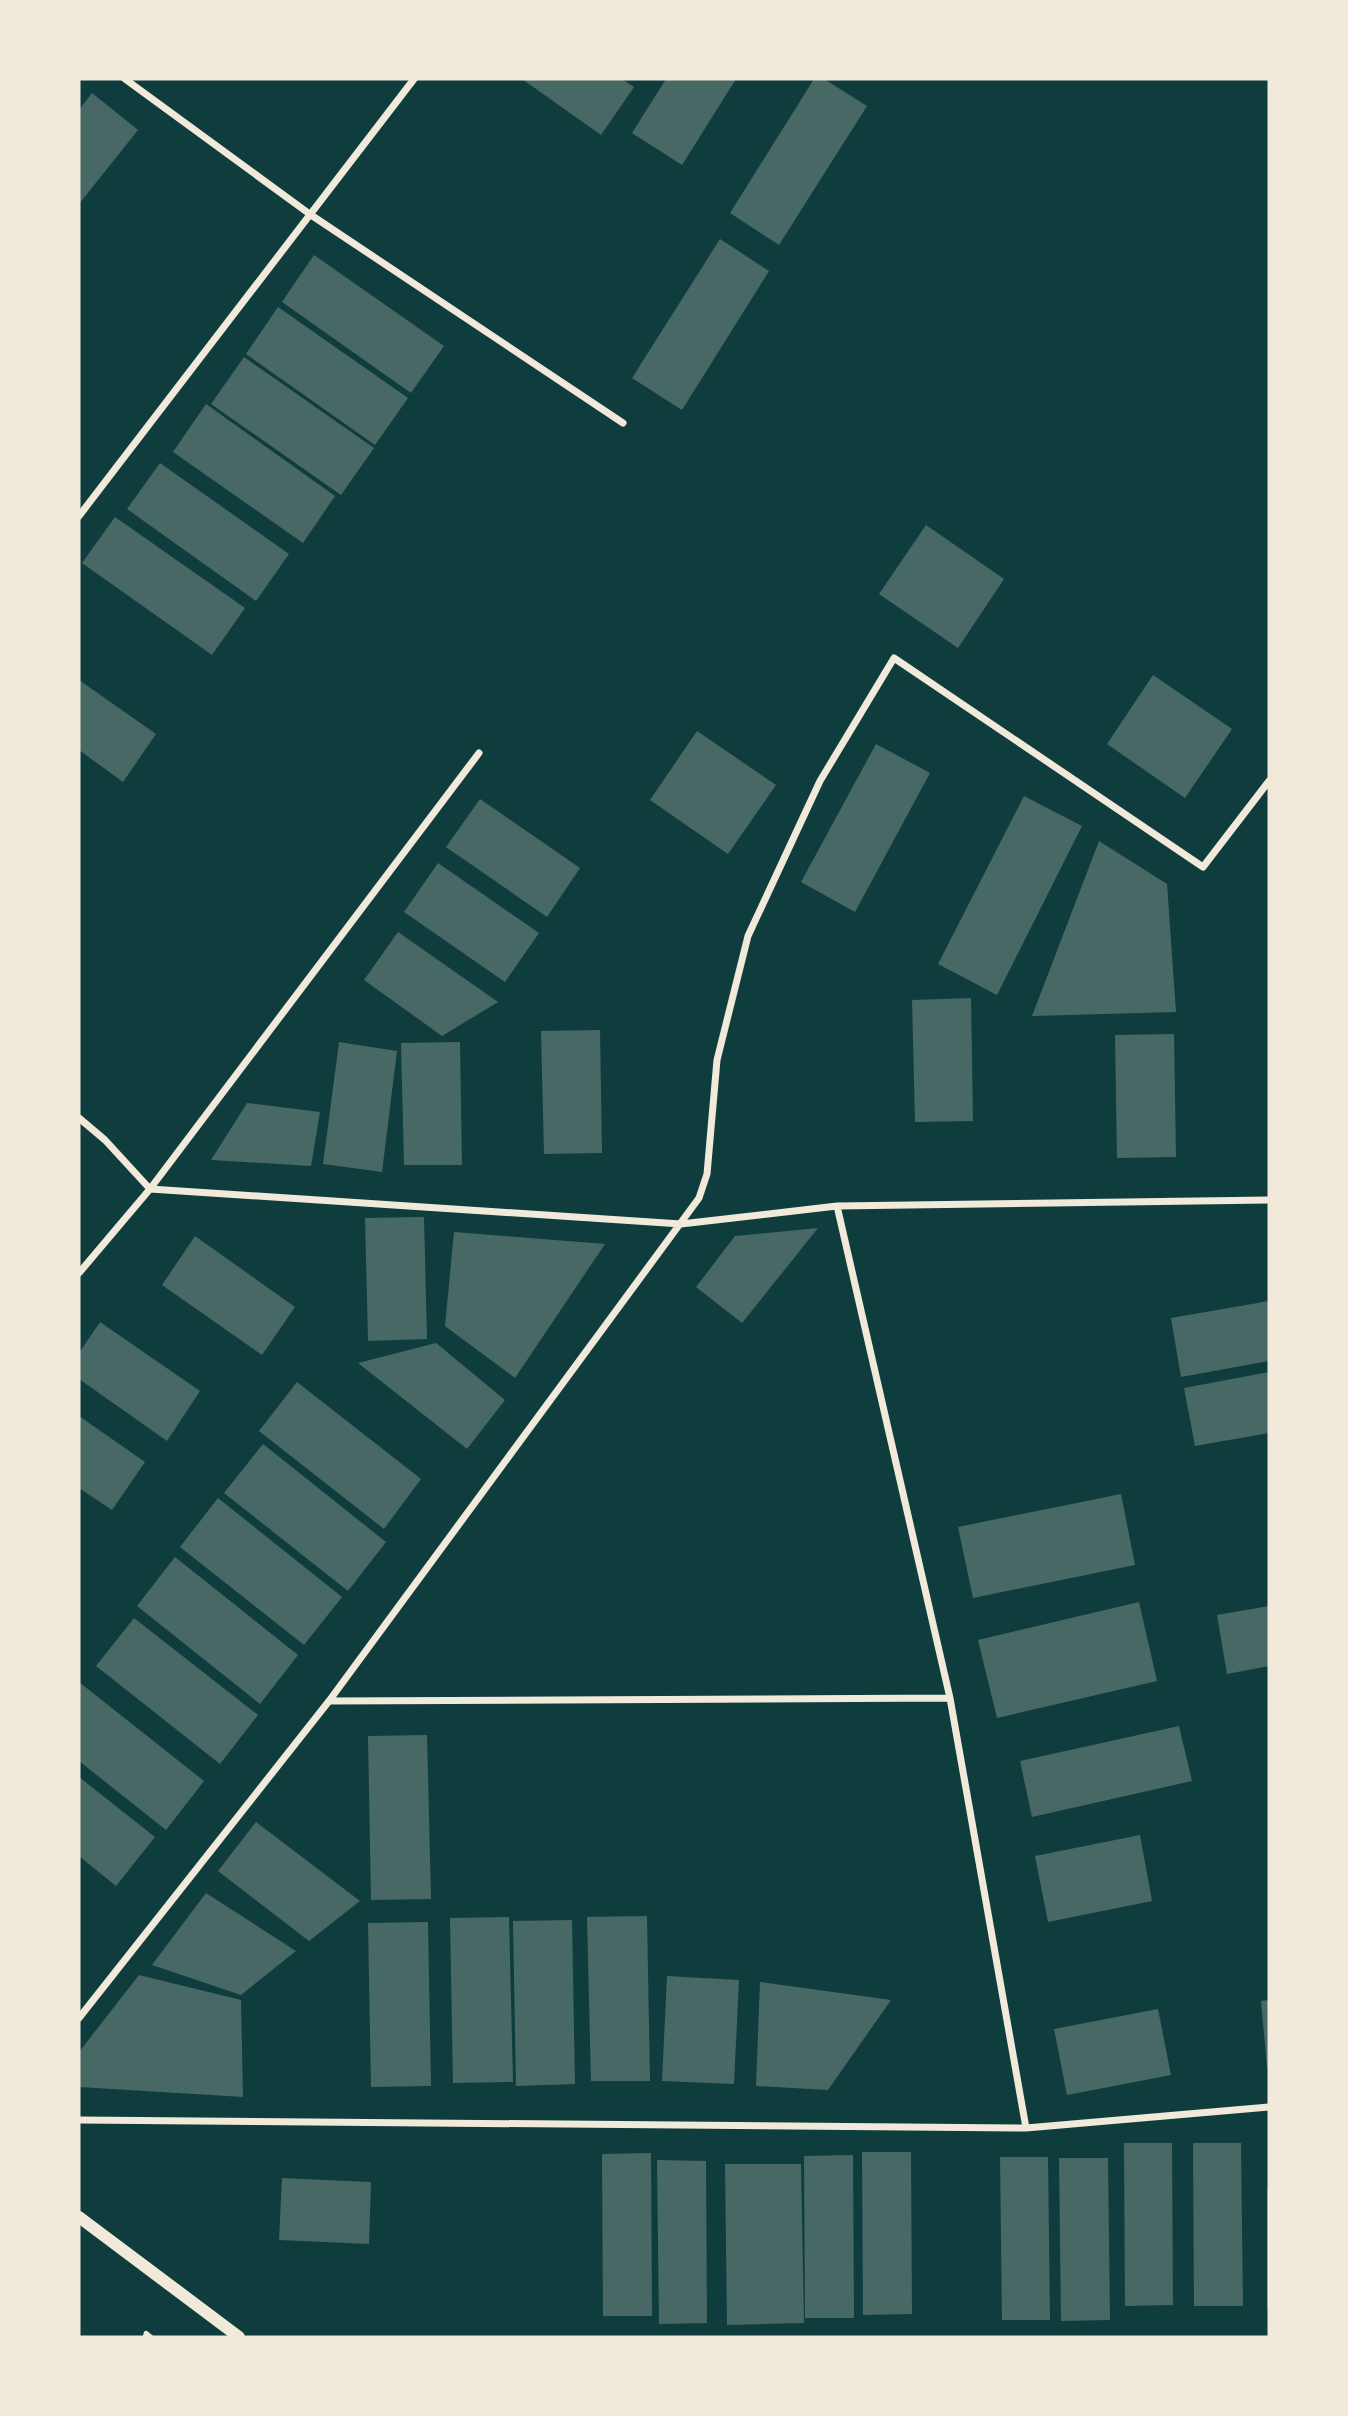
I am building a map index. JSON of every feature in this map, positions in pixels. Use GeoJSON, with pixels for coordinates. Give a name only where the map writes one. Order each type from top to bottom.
{"type":"FeatureCollection","features":[{"type":"Feature","properties":{"kind":"street"},"geometry":{"type":"LineString","coordinates":[[125,79],[311,215],[624,423]]}},
{"type":"Feature","properties":{"kind":"street"},"geometry":{"type":"LineString","coordinates":[[79,516],[414,79]]}},
{"type":"Feature","properties":{"kind":"street"},"geometry":{"type":"LineString","coordinates":[[79,2018],[329,1701],[699,1198],[707,1174],[718,1060],[748,936],[821,781],[894,658],[1203,867],[1269,781]]}},
{"type":"Feature","properties":{"kind":"street"},"geometry":{"type":"LineString","coordinates":[[79,1273],[150,1189],[479,753]]}},
{"type":"Feature","properties":{"kind":"street"},"geometry":{"type":"LineString","coordinates":[[79,1118],[105,1140],[150,1189],[681,1224],[837,1206],[1269,1200]]}},
{"type":"Feature","properties":{"kind":"street"},"geometry":{"type":"LineString","coordinates":[[837,1206],[950,1698],[1026,2128]]}},
{"type":"Feature","properties":{"kind":"street"},"geometry":{"type":"LineString","coordinates":[[329,1701],[950,1698]]}},
{"type":"Feature","properties":{"kind":"street"},"geometry":{"type":"LineString","coordinates":[[79,2120],[1026,2128],[1269,2107]]}},
{"type":"Feature","properties":{"kind":"street"},"geometry":{"type":"LineString","coordinates":[[79,2217],[239,2337]]}},
{"type":"Feature","properties":{"kind":"building"},"geometry":{"type":"Polygon","coordinates":[[[522,79],[622,79],[634,87],[601,135],[522,79]]]}},
{"type":"Feature","properties":{"kind":"building"},"geometry":{"type":"Polygon","coordinates":[[[666,79],[736,79],[682,165],[632,133],[666,79]]]}},
{"type":"Feature","properties":{"kind":"building"},"geometry":{"type":"Polygon","coordinates":[[[814,79],[824,79],[867,106],[779,245],[730,213],[814,79]]]}},
{"type":"Feature","properties":{"kind":"building"},"geometry":{"type":"Polygon","coordinates":[[[92,93],[138,130],[79,204],[79,110],[92,93]]]}},
{"type":"Feature","properties":{"kind":"building"},"geometry":{"type":"Polygon","coordinates":[[[720,239],[769,271],[682,410],[632,378],[720,239]]]}},
{"type":"Feature","properties":{"kind":"building"},"geometry":{"type":"Polygon","coordinates":[[[314,255],[444,346],[411,393],[282,302],[314,255]]]}},
{"type":"Feature","properties":{"kind":"building"},"geometry":{"type":"Polygon","coordinates":[[[278,307],[408,398],[375,445],[246,354],[278,307]]]}},
{"type":"Feature","properties":{"kind":"building"},"geometry":{"type":"Polygon","coordinates":[[[244,357],[374,448],[341,495],[211,404],[244,357]]]}},
{"type":"Feature","properties":{"kind":"building"},"geometry":{"type":"Polygon","coordinates":[[[206,404],[335,496],[303,543],[173,452],[206,404]]]}},
{"type":"Feature","properties":{"kind":"building"},"geometry":{"type":"Polygon","coordinates":[[[160,463],[289,554],[256,601],[127,509],[160,463]]]}},
{"type":"Feature","properties":{"kind":"building"},"geometry":{"type":"Polygon","coordinates":[[[115,517],[245,608],[212,655],[82,563],[115,517]]]}},
{"type":"Feature","properties":{"kind":"building"},"geometry":{"type":"Polygon","coordinates":[[[926,525],[1004,579],[958,648],[879,594],[926,525]]]}},
{"type":"Feature","properties":{"kind":"building"},"geometry":{"type":"Polygon","coordinates":[[[1153,675],[1232,729],[1185,798],[1107,744],[1153,675]]]}},
{"type":"Feature","properties":{"kind":"building"},"geometry":{"type":"Polygon","coordinates":[[[79,680],[156,734],[123,782],[79,750],[79,680]]]}},
{"type":"Feature","properties":{"kind":"building"},"geometry":{"type":"Polygon","coordinates":[[[697,731],[776,785],[728,854],[650,800],[697,731]]]}},
{"type":"Feature","properties":{"kind":"building"},"geometry":{"type":"Polygon","coordinates":[[[876,744],[930,773],[855,912],[801,882],[876,744]]]}},
{"type":"Feature","properties":{"kind":"building"},"geometry":{"type":"Polygon","coordinates":[[[1024,796],[1082,826],[997,995],[938,964],[1024,796]]]}},
{"type":"Feature","properties":{"kind":"building"},"geometry":{"type":"Polygon","coordinates":[[[480,799],[580,868],[547,917],[446,847],[480,799]]]}},
{"type":"Feature","properties":{"kind":"building"},"geometry":{"type":"Polygon","coordinates":[[[1099,841],[1167,884],[1176,1012],[1032,1016],[1099,841]]]}},
{"type":"Feature","properties":{"kind":"building"},"geometry":{"type":"Polygon","coordinates":[[[438,863],[539,933],[505,982],[404,912],[438,863]]]}},
{"type":"Feature","properties":{"kind":"building"},"geometry":{"type":"Polygon","coordinates":[[[398,932],[498,1002],[442,1036],[364,980],[398,932]]]}},
{"type":"Feature","properties":{"kind":"building"},"geometry":{"type":"Polygon","coordinates":[[[971,998],[973,1121],[915,1122],[912,1000],[971,998]]]}},
{"type":"Feature","properties":{"kind":"building"},"geometry":{"type":"Polygon","coordinates":[[[600,1030],[602,1153],[544,1154],[541,1031],[600,1030]]]}},
{"type":"Feature","properties":{"kind":"building"},"geometry":{"type":"Polygon","coordinates":[[[1174,1034],[1176,1157],[1117,1158],[1115,1035],[1174,1034]]]}},
{"type":"Feature","properties":{"kind":"building"},"geometry":{"type":"Polygon","coordinates":[[[339,1042],[397,1051],[382,1172],[323,1164],[339,1042]]]}},
{"type":"Feature","properties":{"kind":"building"},"geometry":{"type":"Polygon","coordinates":[[[460,1042],[462,1165],[404,1165],[401,1043],[460,1042]]]}},
{"type":"Feature","properties":{"kind":"building"},"geometry":{"type":"Polygon","coordinates":[[[247,1103],[320,1112],[311,1166],[211,1160],[247,1103]]]}},
{"type":"Feature","properties":{"kind":"building"},"geometry":{"type":"Polygon","coordinates":[[[424,1217],[427,1339],[368,1341],[365,1218],[424,1217]]]}},
{"type":"Feature","properties":{"kind":"building"},"geometry":{"type":"Polygon","coordinates":[[[818,1228],[742,1323],[696,1287],[735,1236],[818,1228]]]}},
{"type":"Feature","properties":{"kind":"building"},"geometry":{"type":"Polygon","coordinates":[[[454,1232],[605,1244],[515,1378],[445,1326],[454,1232]]]}},
{"type":"Feature","properties":{"kind":"building"},"geometry":{"type":"Polygon","coordinates":[[[195,1236],[295,1307],[262,1355],[162,1285],[195,1236]]]}},
{"type":"Feature","properties":{"kind":"building"},"geometry":{"type":"Polygon","coordinates":[[[1269,1301],[1269,1361],[1181,1377],[1171,1318],[1269,1301]]]}},
{"type":"Feature","properties":{"kind":"building"},"geometry":{"type":"Polygon","coordinates":[[[100,1322],[200,1391],[167,1441],[79,1379],[79,1353],[100,1322]]]}},
{"type":"Feature","properties":{"kind":"building"},"geometry":{"type":"Polygon","coordinates":[[[436,1343],[505,1400],[467,1449],[358,1363],[436,1343]]]}},
{"type":"Feature","properties":{"kind":"building"},"geometry":{"type":"Polygon","coordinates":[[[1269,1372],[1269,1433],[1195,1446],[1184,1388],[1269,1372]]]}},
{"type":"Feature","properties":{"kind":"building"},"geometry":{"type":"Polygon","coordinates":[[[297,1382],[421,1479],[384,1529],[259,1431],[297,1382]]]}},
{"type":"Feature","properties":{"kind":"building"},"geometry":{"type":"Polygon","coordinates":[[[79,1416],[145,1462],[112,1510],[79,1488],[79,1416]]]}},
{"type":"Feature","properties":{"kind":"building"},"geometry":{"type":"Polygon","coordinates":[[[263,1444],[386,1542],[348,1591],[224,1493],[263,1444]]]}},
{"type":"Feature","properties":{"kind":"building"},"geometry":{"type":"Polygon","coordinates":[[[1121,1494],[1135,1565],[973,1598],[958,1527],[1121,1494]]]}},
{"type":"Feature","properties":{"kind":"building"},"geometry":{"type":"Polygon","coordinates":[[[218,1498],[342,1597],[304,1645],[180,1547],[218,1498]]]}},
{"type":"Feature","properties":{"kind":"building"},"geometry":{"type":"Polygon","coordinates":[[[175,1557],[298,1655],[260,1704],[137,1606],[175,1557]]]}},
{"type":"Feature","properties":{"kind":"building"},"geometry":{"type":"Polygon","coordinates":[[[1139,1602],[1157,1681],[997,1718],[978,1640],[1139,1602]]]}},
{"type":"Feature","properties":{"kind":"building"},"geometry":{"type":"Polygon","coordinates":[[[1269,1606],[1269,1666],[1227,1674],[1217,1615],[1269,1606]]]}},
{"type":"Feature","properties":{"kind":"building"},"geometry":{"type":"Polygon","coordinates":[[[134,1618],[258,1715],[220,1764],[96,1666],[134,1618]]]}},
{"type":"Feature","properties":{"kind":"building"},"geometry":{"type":"Polygon","coordinates":[[[79,1682],[204,1781],[166,1830],[79,1761],[79,1682]]]}},
{"type":"Feature","properties":{"kind":"building"},"geometry":{"type":"Polygon","coordinates":[[[1179,1726],[1192,1781],[1032,1817],[1020,1761],[1179,1726]]]}},
{"type":"Feature","properties":{"kind":"building"},"geometry":{"type":"Polygon","coordinates":[[[427,1735],[431,1899],[371,1900],[368,1736],[427,1735]]]}},
{"type":"Feature","properties":{"kind":"building"},"geometry":{"type":"Polygon","coordinates":[[[79,1777],[155,1837],[116,1886],[79,1856],[79,1777]]]}},
{"type":"Feature","properties":{"kind":"building"},"geometry":{"type":"Polygon","coordinates":[[[256,1822],[360,1901],[309,1941],[218,1871],[256,1822]]]}},
{"type":"Feature","properties":{"kind":"building"},"geometry":{"type":"Polygon","coordinates":[[[1140,1835],[1152,1901],[1048,1922],[1035,1856],[1140,1835]]]}},
{"type":"Feature","properties":{"kind":"building"},"geometry":{"type":"Polygon","coordinates":[[[206,1893],[296,1951],[241,1995],[152,1965],[206,1893]]]}},
{"type":"Feature","properties":{"kind":"building"},"geometry":{"type":"Polygon","coordinates":[[[647,1916],[650,2081],[591,2081],[587,1917],[647,1916]]]}},
{"type":"Feature","properties":{"kind":"building"},"geometry":{"type":"Polygon","coordinates":[[[509,1917],[513,2082],[453,2083],[450,1918],[509,1917]]]}},
{"type":"Feature","properties":{"kind":"building"},"geometry":{"type":"Polygon","coordinates":[[[572,1920],[575,2084],[516,2086],[513,1921],[572,1920]]]}},
{"type":"Feature","properties":{"kind":"building"},"geometry":{"type":"Polygon","coordinates":[[[428,1922],[431,2086],[371,2087],[368,1923],[428,1922]]]}},
{"type":"Feature","properties":{"kind":"building"},"geometry":{"type":"Polygon","coordinates":[[[139,1975],[241,2000],[243,2097],[79,2087],[79,2052],[139,1975]]]}},
{"type":"Feature","properties":{"kind":"building"},"geometry":{"type":"Polygon","coordinates":[[[667,1976],[739,1980],[734,2084],[662,2081],[667,1976]]]}},
{"type":"Feature","properties":{"kind":"building"},"geometry":{"type":"Polygon","coordinates":[[[760,1982],[891,2000],[828,2090],[756,2086],[760,1982]]]}},
{"type":"Feature","properties":{"kind":"building"},"geometry":{"type":"Polygon","coordinates":[[[1269,2000],[1269,2067],[1267,2067],[1261,2001],[1269,2000]]]}},
{"type":"Feature","properties":{"kind":"building"},"geometry":{"type":"Polygon","coordinates":[[[1158,2009],[1171,2075],[1067,2095],[1054,2029],[1158,2009]]]}},
{"type":"Feature","properties":{"kind":"building"},"geometry":{"type":"Polygon","coordinates":[[[1124,2143],[1172,2143],[1173,2305],[1125,2306],[1124,2143]]]}},
{"type":"Feature","properties":{"kind":"building"},"geometry":{"type":"Polygon","coordinates":[[[1193,2143],[1241,2143],[1243,2306],[1194,2306],[1193,2143]]]}},
{"type":"Feature","properties":{"kind":"building"},"geometry":{"type":"Polygon","coordinates":[[[862,2152],[911,2152],[912,2314],[863,2315],[862,2152]]]}},
{"type":"Feature","properties":{"kind":"building"},"geometry":{"type":"Polygon","coordinates":[[[651,2153],[652,2316],[603,2316],[602,2154],[651,2153]]]}},
{"type":"Feature","properties":{"kind":"building"},"geometry":{"type":"Polygon","coordinates":[[[853,2155],[854,2318],[805,2318],[804,2156],[853,2155]]]}},
{"type":"Feature","properties":{"kind":"building"},"geometry":{"type":"Polygon","coordinates":[[[1000,2157],[1048,2157],[1050,2320],[1002,2320],[1000,2157]]]}},
{"type":"Feature","properties":{"kind":"building"},"geometry":{"type":"Polygon","coordinates":[[[1059,2158],[1108,2158],[1110,2320],[1061,2321],[1059,2158]]]}},
{"type":"Feature","properties":{"kind":"building"},"geometry":{"type":"Polygon","coordinates":[[[657,2160],[706,2161],[707,2323],[659,2324],[657,2160]]]}},
{"type":"Feature","properties":{"kind":"building"},"geometry":{"type":"Polygon","coordinates":[[[725,2164],[801,2164],[804,2323],[727,2325],[725,2164]]]}},
{"type":"Feature","properties":{"kind":"building"},"geometry":{"type":"Polygon","coordinates":[[[282,2178],[371,2182],[369,2244],[279,2240],[282,2178]]]}},
{"type":"Feature","properties":{"kind":"building"},"geometry":{"type":"Polygon","coordinates":[[[1269,2190],[1269,2309],[1267,2309],[1269,2190]]]}}]}
